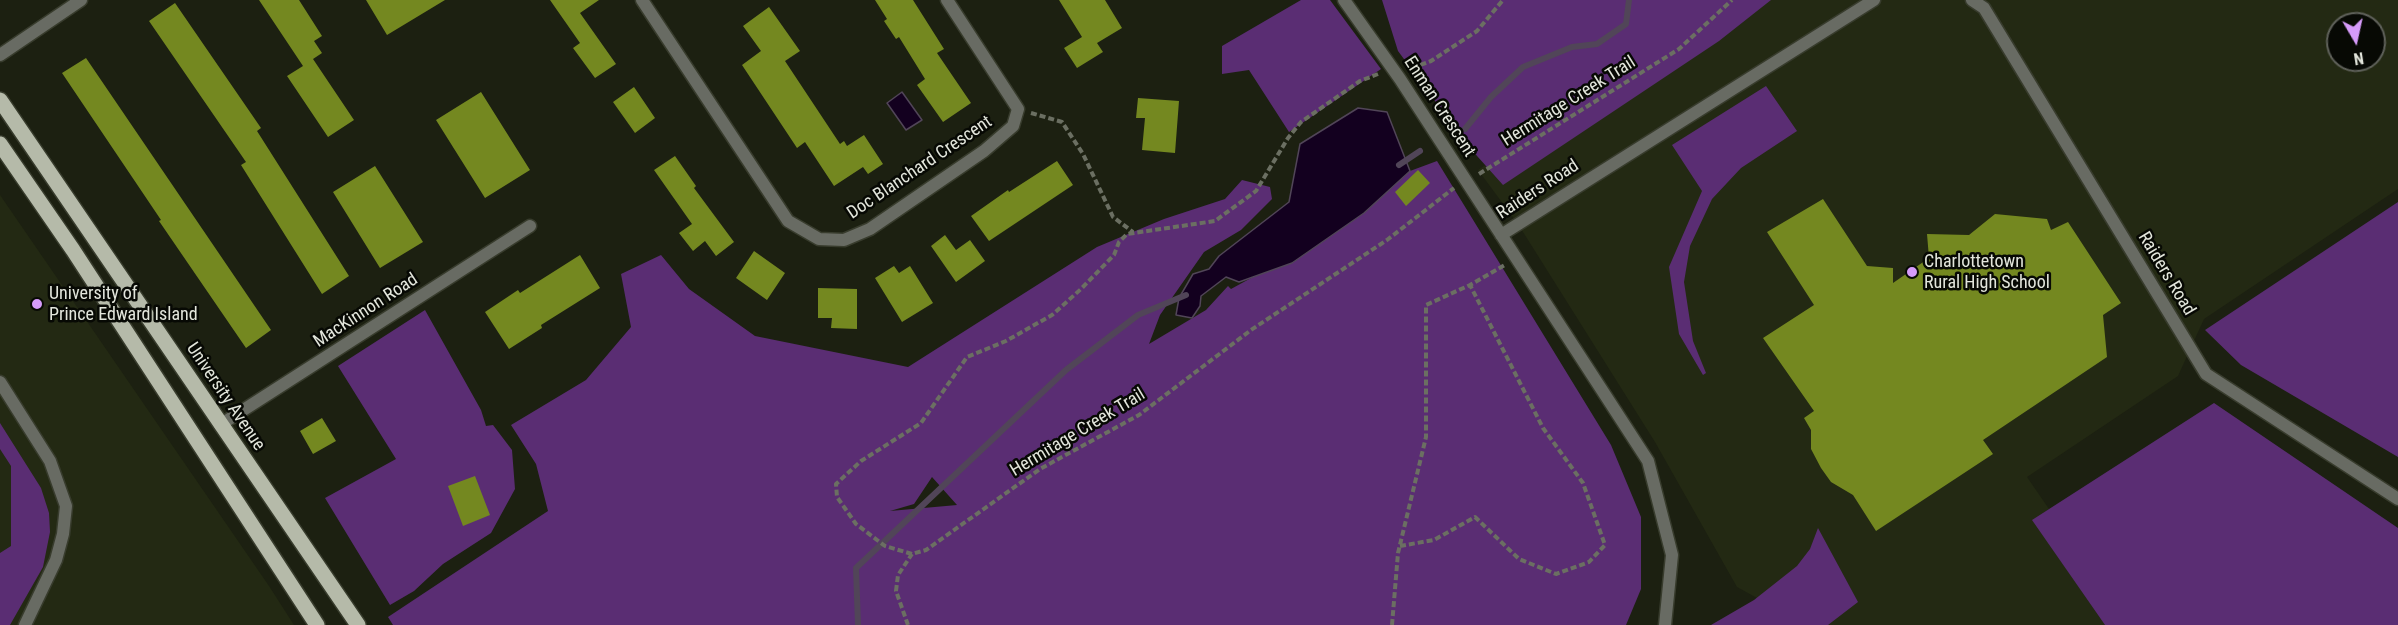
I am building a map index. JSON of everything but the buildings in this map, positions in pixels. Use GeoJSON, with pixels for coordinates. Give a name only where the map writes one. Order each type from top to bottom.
{"type":"FeatureCollection","features":[{"type":"Feature","properties":{"kind":"main road","name":"University Avenue"},"geometry":{"type":"LineString","coordinates":[[0,100],[358,625]]}},
{"type":"Feature","properties":{"kind":"main road"},"geometry":{"type":"LineString","coordinates":[[0,144],[73,250],[317,625]]}},
{"type":"Feature","properties":{"kind":"street"},"geometry":{"type":"LineString","coordinates":[[0,55],[81,0]]}},
{"type":"Feature","properties":{"kind":"street","name":"Doc Blanchard Crescent"},"geometry":{"type":"LineString","coordinates":[[642,0],[788,221],[819,239],[844,240],[870,229],[984,151],[1014,126],[1018,109]]}},
{"type":"Feature","properties":{"kind":"street"},"geometry":{"type":"LineString","coordinates":[[947,0],[1018,109]]}},
{"type":"Feature","properties":{"kind":"street","name":"Enman Crescent"},"geometry":{"type":"LineString","coordinates":[[1344,0],[1400,79],[1501,235]]}},
{"type":"Feature","properties":{"kind":"street","name":"Raiders Road"},"geometry":{"type":"LineString","coordinates":[[1665,625],[1672,555],[1648,461],[1501,235],[1874,0]]}},
{"type":"Feature","properties":{"kind":"street","name":"Raiders Road"},"geometry":{"type":"LineString","coordinates":[[1972,0],[1984,8],[2206,374],[2398,499]]}},
{"type":"Feature","properties":{"kind":"street","name":"MacKinnon Road"},"geometry":{"type":"LineString","coordinates":[[220,425],[531,226]]}},
{"type":"Feature","properties":{"kind":"street"},"geometry":{"type":"LineString","coordinates":[[0,382],[50,461],[66,506],[63,534],[56,560],[25,625]]}},
{"type":"Feature","properties":{"kind":"path"},"geometry":{"type":"LineString","coordinates":[[1402,70],[1431,61],[1478,31],[1503,0]]}},
{"type":"Feature","properties":{"kind":"path","name":"Hermitage Creek Trail"},"geometry":{"type":"LineString","coordinates":[[1471,178],[1679,49],[1732,0]]}},
{"type":"Feature","properties":{"kind":"path"},"geometry":{"type":"LineString","coordinates":[[908,625],[896,591],[898,575],[912,554],[885,546],[856,524],[837,497],[836,484],[861,461],[921,423],[967,357],[1006,342],[1052,315],[1082,289],[1114,255],[1119,242],[1127,234],[1215,221],[1256,191],[1287,138],[1301,122],[1360,81],[1380,74]]}},
{"type":"Feature","properties":{"kind":"path"},"geometry":{"type":"LineString","coordinates":[[1018,109],[1062,122],[1083,154],[1113,217],[1135,233]]}},
{"type":"Feature","properties":{"kind":"path","name":"Hermitage Creek Trail"},"geometry":{"type":"LineString","coordinates":[[912,554],[926,550],[1040,469],[1139,415],[1251,330],[1387,240],[1463,183]]}},
{"type":"Feature","properties":{"kind":"path"},"geometry":{"type":"LineString","coordinates":[[1392,625],[1400,546],[1426,437],[1426,305],[1470,285],[1516,258]]}},
{"type":"Feature","properties":{"kind":"path"},"geometry":{"type":"LineString","coordinates":[[1400,546],[1434,540],[1475,516],[1519,559],[1556,574],[1589,562],[1605,545],[1583,483],[1543,428],[1470,285]]}},
{"type":"Feature","properties":{"kind":"shaded area"},"geometry":{"type":"Polygon","coordinates":[[[1301,0],[1330,0],[1381,69],[1289,132],[1249,70],[1222,74],[1222,46],[1301,0]]]}},
{"type":"Feature","properties":{"kind":"shaded area"},"geometry":{"type":"Polygon","coordinates":[[[1382,0],[1771,0],[1719,41],[1503,185],[1469,147],[1398,51],[1382,0]]]}},
{"type":"Feature","properties":{"kind":"shaded area","name":"Charlottetown Rural High School"},"geometry":{"type":"Polygon","coordinates":[[[1731,0],[2398,0],[2398,189],[2204,319],[2178,376],[2027,477],[2049,509],[2033,520],[2105,625],[1806,625],[1737,587],[1655,442],[1518,224],[1478,170],[1731,0]]]}},
{"type":"Feature","properties":{"kind":"shaded area"},"geometry":{"type":"Polygon","coordinates":[[[1766,86],[1797,131],[1741,168],[1712,199],[1690,246],[1684,282],[1693,341],[1706,373],[1703,375],[1679,334],[1669,267],[1702,191],[1672,145],[1766,86]]]}},
{"type":"Feature","properties":{"kind":"shaded area"},"geometry":{"type":"Polygon","coordinates":[[[902,92],[922,120],[906,130],[887,103],[902,92]]]}},
{"type":"Feature","properties":{"kind":"shaded area"},"geometry":{"type":"Polygon","coordinates":[[[1358,108],[1387,112],[1410,171],[1364,213],[1292,263],[1239,282],[1226,277],[1201,296],[1200,306],[1192,318],[1176,315],[1179,298],[1193,274],[1209,269],[1219,256],[1289,202],[1300,144],[1358,108]]]}},
{"type":"Feature","properties":{"kind":"shaded area"},"geometry":{"type":"Polygon","coordinates":[[[1437,161],[1611,445],[1641,517],[1641,589],[1626,625],[393,625],[388,617],[548,511],[536,464],[511,425],[586,380],[631,327],[621,274],[661,255],[689,289],[755,336],[908,367],[1097,247],[1164,219],[1225,199],[1242,180],[1270,187],[1272,199],[1241,230],[1204,252],[1160,315],[1149,344],[1206,310],[1228,286],[1231,289],[1262,272],[1292,262],[1364,213],[1410,171],[1437,161]],[[932,477],[914,504],[890,511],[957,505],[932,477]]]}},
{"type":"Feature","properties":{"kind":"shaded area","name":"University of Prince Edward Island"},"geometry":{"type":"Polygon","coordinates":[[[0,195],[269,586],[294,625],[0,625],[0,195]]]}},
{"type":"Feature","properties":{"kind":"shaded area"},"geometry":{"type":"Polygon","coordinates":[[[2398,202],[2398,457],[2241,365],[2205,330],[2398,202]]]}},
{"type":"Feature","properties":{"kind":"shaded area"},"geometry":{"type":"Polygon","coordinates":[[[425,310],[481,410],[486,426],[493,425],[512,450],[515,489],[491,533],[443,564],[414,591],[390,605],[325,498],[396,459],[338,366],[425,310]]]}},
{"type":"Feature","properties":{"kind":"shaded area"},"geometry":{"type":"Polygon","coordinates":[[[2214,403],[2398,528],[2398,625],[2105,625],[2032,520],[2214,403]]]}},
{"type":"Feature","properties":{"kind":"shaded area"},"geometry":{"type":"Polygon","coordinates":[[[0,423],[41,488],[49,513],[50,532],[43,567],[10,625],[0,625],[0,553],[11,546],[11,466],[0,449],[0,423]]]}},
{"type":"Feature","properties":{"kind":"shaded area"},"geometry":{"type":"Polygon","coordinates":[[[1818,528],[1858,602],[1828,625],[1711,625],[1754,600],[1797,566],[1810,549],[1818,528]]]}},
{"type":"Feature","properties":{"kind":"waterway"},"geometry":{"type":"LineString","coordinates":[[1465,129],[1491,97],[1523,67],[1572,47],[1597,44],[1626,24],[1629,0]]}},
{"type":"Feature","properties":{"kind":"waterway"},"geometry":{"type":"LineString","coordinates":[[1399,165],[1420,151]]}},
{"type":"Feature","properties":{"kind":"waterway"},"geometry":{"type":"LineString","coordinates":[[858,625],[856,568],[1066,370],[1138,315],[1186,295]]}},
{"type":"Feature","properties":{"kind":"place","name":"Charlottetown Rural High School"},"geometry":{"type":"Point","coordinates":[1912,272]}},
{"type":"Feature","properties":{"kind":"place","name":"University of Prince Edward Island"},"geometry":{"type":"Point","coordinates":[37,304]}}]}
